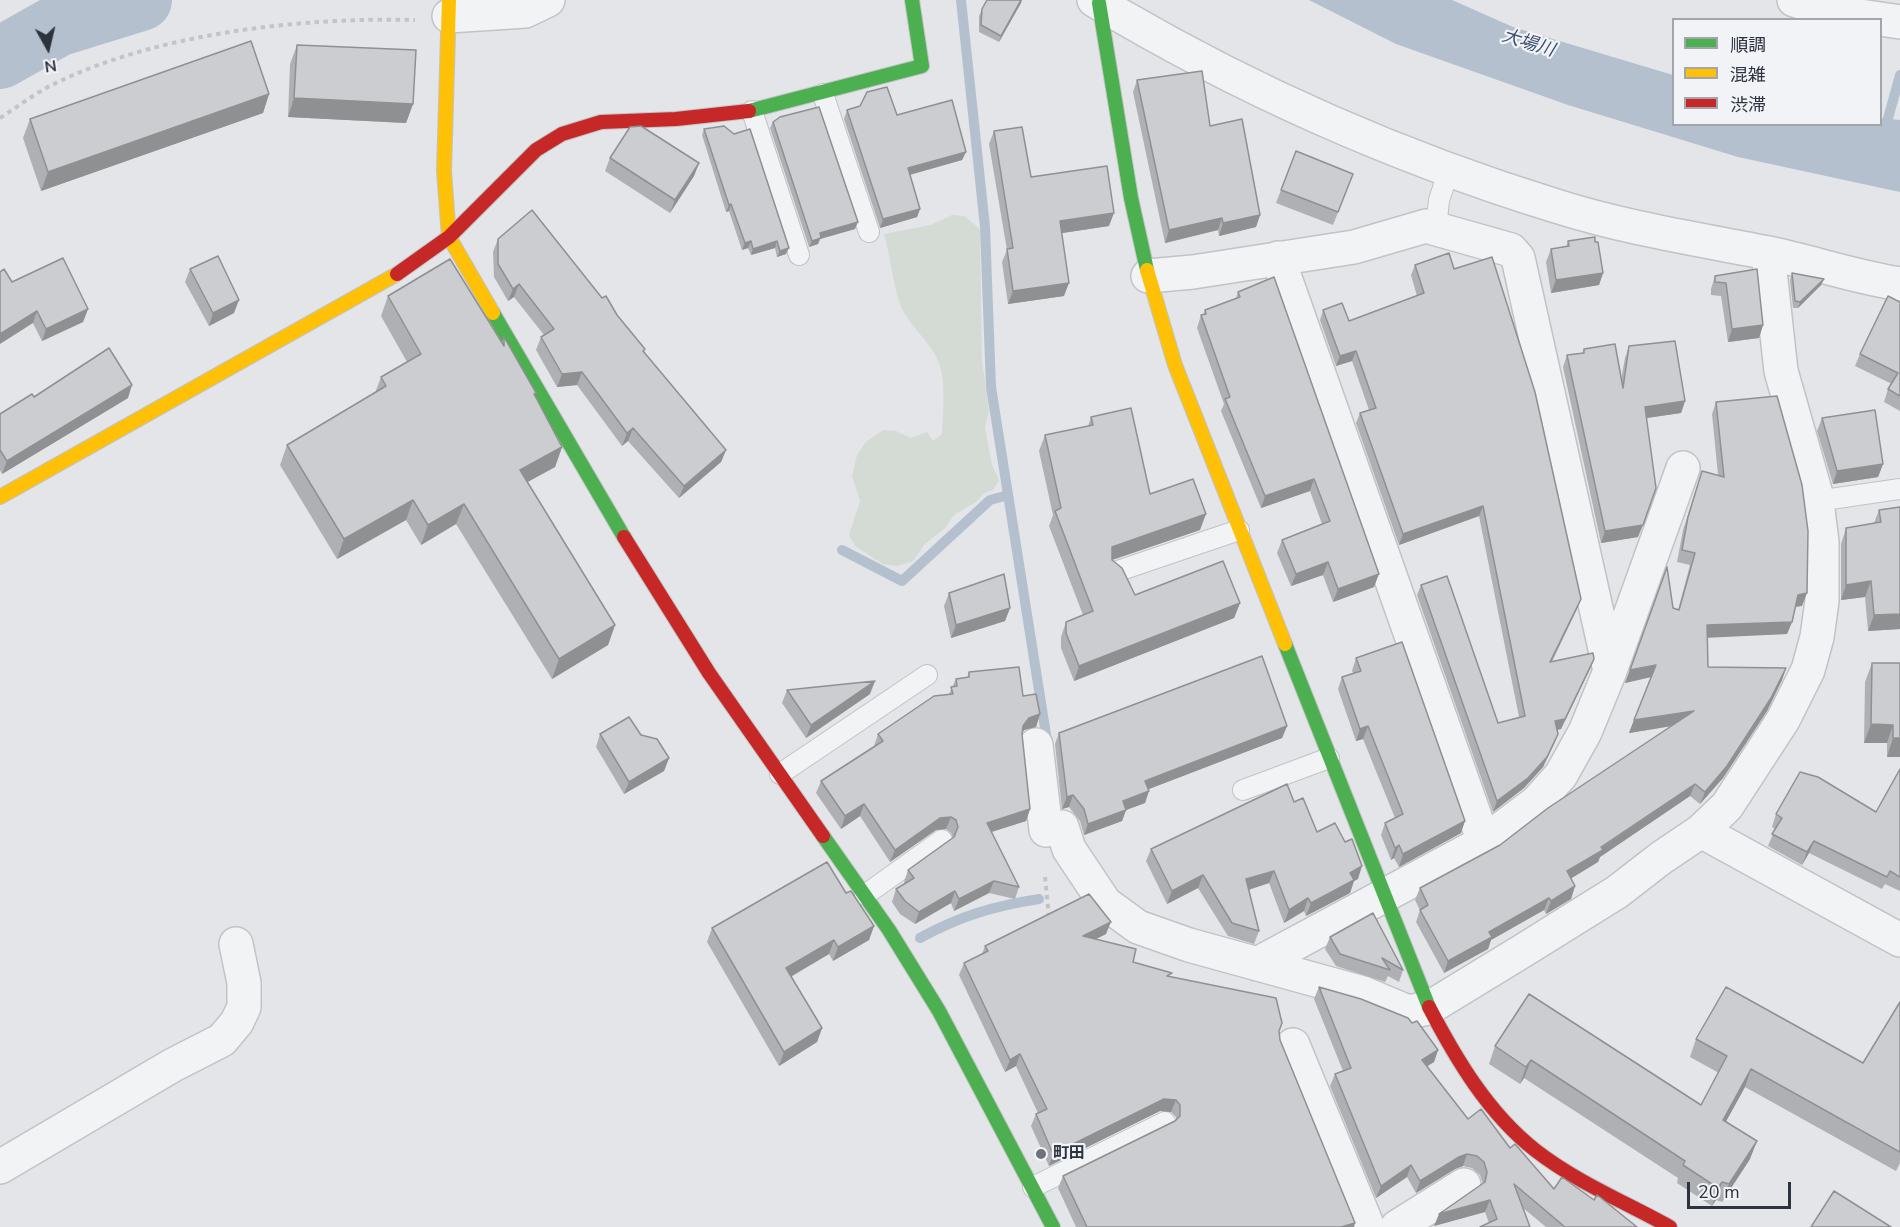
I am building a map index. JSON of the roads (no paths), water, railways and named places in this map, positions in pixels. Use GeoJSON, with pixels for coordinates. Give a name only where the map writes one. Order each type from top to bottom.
{"type":"FeatureCollection","features":[{"type":"Feature","properties":{"kind":"street"},"geometry":{"type":"LineString","coordinates":[[548,0],[525,11],[449,12],[444,171],[449,237],[596,491],[709,673],[865,895],[939,1011],[1053,1227]]}},
{"type":"Feature","properties":{"kind":"street"},"geometry":{"type":"LineString","coordinates":[[0,497],[398,274],[449,237],[517,166],[536,150],[562,134],[617,120],[676,119],[752,111],[823,94],[921,66],[912,0]]}},
{"type":"Feature","properties":{"kind":"street"},"geometry":{"type":"LineString","coordinates":[[1794,0],[1826,11],[1873,18]]}},
{"type":"Feature","properties":{"kind":"street"},"geometry":{"type":"LineString","coordinates":[[1096,2],[1266,95],[1406,155],[1557,207],[1900,284]]}},
{"type":"Feature","properties":{"kind":"street"},"geometry":{"type":"LineString","coordinates":[[1096,2],[1131,198],[1148,276],[1175,365],[1429,1008],[1472,1081],[1518,1135],[1554,1163],[1670,1227]]}},
{"type":"Feature","properties":{"kind":"street"},"geometry":{"type":"LineString","coordinates":[[1882,19],[1900,22]]}},
{"type":"Feature","properties":{"kind":"street"},"geometry":{"type":"LineString","coordinates":[[1148,276],[1193,272],[1354,247],[1426,226],[1511,250],[1518,258],[1610,671]]}},
{"type":"Feature","properties":{"kind":"street"},"geometry":{"type":"LineString","coordinates":[[1036,745],[1046,830],[1062,827],[1069,849],[1105,903],[1138,927],[1257,964],[1363,993],[1408,1012],[1429,1008],[1617,892],[1660,858],[1701,831],[1733,796],[1783,720],[1808,670],[1817,637],[1822,601],[1822,542],[1817,501],[1806,451],[1791,411],[1781,371],[1768,253]]}},
{"type":"Feature","properties":{"kind":"street"},"geometry":{"type":"LineString","coordinates":[[1278,258],[1484,842]]}},
{"type":"Feature","properties":{"kind":"street"},"geometry":{"type":"LineString","coordinates":[[1257,964],[1383,894],[1484,842],[1537,802],[1561,775],[1585,732],[1610,671],[1683,468]]}},
{"type":"Feature","properties":{"kind":"street"},"geometry":{"type":"LineString","coordinates":[[1701,831],[1900,940]]}},
{"type":"Feature","properties":{"kind":"street"},"geometry":{"type":"LineString","coordinates":[[0,1167],[173,1065],[222,1040],[237,1022],[244,1007],[244,983],[236,944]]}},
{"type":"Feature","properties":{"kind":"street"},"geometry":{"type":"LineString","coordinates":[[1293,1045],[1360,1213],[1368,1227]]}},
{"type":"Feature","properties":{"kind":"street"},"geometry":{"type":"LineString","coordinates":[[1397,1227],[1464,1185]]}},
{"type":"Feature","properties":{"kind":"lane"},"geometry":{"type":"LineString","coordinates":[[823,94],[868,232]]}},
{"type":"Feature","properties":{"kind":"lane"},"geometry":{"type":"LineString","coordinates":[[752,111],[799,255]]}},
{"type":"Feature","properties":{"kind":"lane"},"geometry":{"type":"LineString","coordinates":[[1436,229],[1439,200],[1449,170]]}},
{"type":"Feature","properties":{"kind":"lane"},"geometry":{"type":"LineString","coordinates":[[1817,501],[1900,489]]}},
{"type":"Feature","properties":{"kind":"lane"},"geometry":{"type":"LineString","coordinates":[[1118,571],[1239,530]]}},
{"type":"Feature","properties":{"kind":"lane"},"geometry":{"type":"LineString","coordinates":[[780,774],[927,675]]}},
{"type":"Feature","properties":{"kind":"lane"},"geometry":{"type":"LineString","coordinates":[[1243,790],[1329,758]]}},
{"type":"Feature","properties":{"kind":"lane"},"geometry":{"type":"LineString","coordinates":[[865,895],[942,840]]}},
{"type":"Feature","properties":{"kind":"lane"},"geometry":{"type":"LineString","coordinates":[[1033,1187],[1165,1122]]}},
{"type":"Feature","properties":{"kind":"water","name":"大場川"},"geometry":{"type":"Polygon","coordinates":[[[1309,0],[1452,0],[1513,27],[1672,75],[1672,126],[1882,126],[1882,118],[1900,120],[1900,192],[1738,157],[1568,105],[1396,44],[1309,0]]]}},
{"type":"Feature","properties":{"kind":"waterway"},"geometry":{"type":"LineString","coordinates":[[0,58],[57,26],[141,0]]}},
{"type":"Feature","properties":{"kind":"waterway"},"geometry":{"type":"LineString","coordinates":[[961,0],[985,227],[991,387],[1048,747]]}},
{"type":"Feature","properties":{"kind":"waterway"},"geometry":{"type":"LineString","coordinates":[[1884,133],[1900,75]]}},
{"type":"Feature","properties":{"kind":"waterway"},"geometry":{"type":"LineString","coordinates":[[842,550],[902,581],[990,500],[1008,495]]}},
{"type":"Feature","properties":{"kind":"waterway"},"geometry":{"type":"LineString","coordinates":[[920,938],[978,913],[1039,899]]}},
{"type":"Feature","properties":{"kind":"place","name":"町田"},"geometry":{"type":"Point","coordinates":[1041,1154]}}]}
